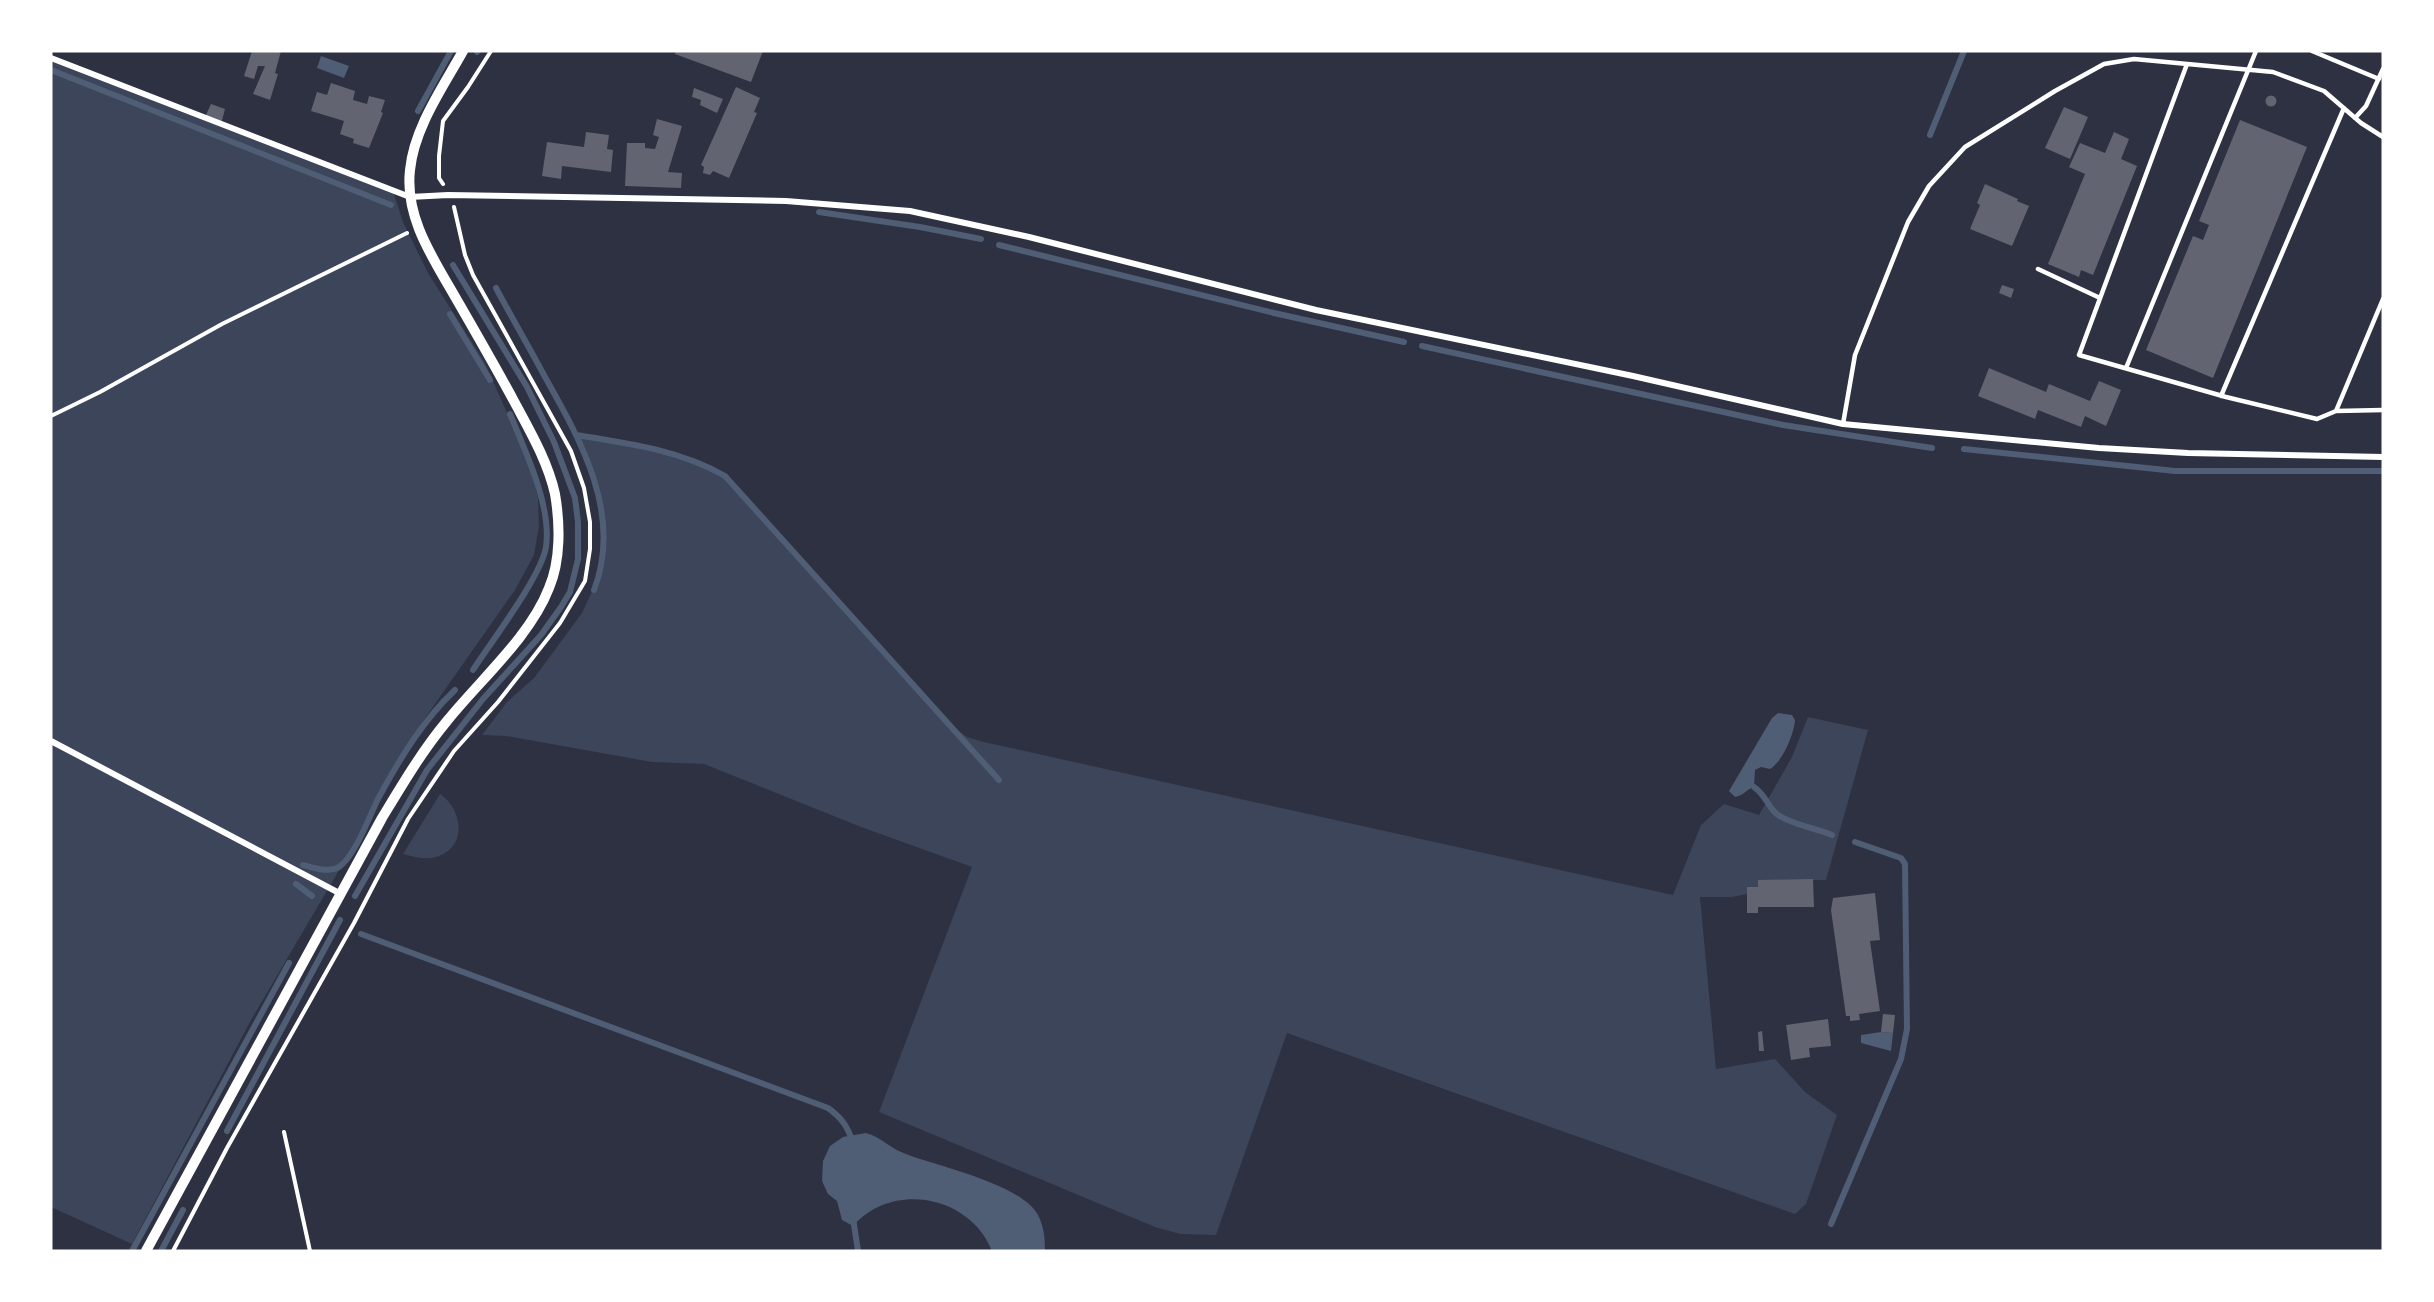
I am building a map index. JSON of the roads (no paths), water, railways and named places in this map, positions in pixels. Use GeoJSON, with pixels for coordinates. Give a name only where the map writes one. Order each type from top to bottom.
{"type":"FeatureCollection","features":[{"type":"Feature","properties":{"kind":"street"},"geometry":{"type":"LineString","coordinates":[[146,1251],[415,762],[510,648],[534,617],[550,588],[557,556],[557,511],[546,465],[526,423],[430,253],[418,227],[410,197],[410,171],[417,144],[425,123],[463,51]]}},
{"type":"Feature","properties":{"kind":"street"},"geometry":{"type":"LineString","coordinates":[[51,58],[410,197],[448,195],[786,201],[910,211],[1019,235],[1316,310],[1633,376],[1843,424],[2099,448],[2188,453],[2383,458]]}},
{"type":"Feature","properties":{"kind":"street"},"geometry":{"type":"LineString","coordinates":[[51,741],[341,894]]}},
{"type":"Feature","properties":{"kind":"lane"},"geometry":{"type":"LineString","coordinates":[[2132,51],[2134,59]]}},
{"type":"Feature","properties":{"kind":"lane"},"geometry":{"type":"LineString","coordinates":[[2126,368],[2256,51]]}},
{"type":"Feature","properties":{"kind":"lane"},"geometry":{"type":"LineString","coordinates":[[2312,51],[2379,79]]}},
{"type":"Feature","properties":{"kind":"lane"},"geometry":{"type":"LineString","coordinates":[[1843,424],[1855,355],[1908,222],[1929,186],[1965,147],[2055,91],[2104,64],[2134,59],[2273,72],[2324,91],[2355,117],[2383,136]]}},
{"type":"Feature","properties":{"kind":"lane"},"geometry":{"type":"LineString","coordinates":[[2187,64],[2079,355],[2221,396],[2317,419],[2336,411],[2383,410]]}},
{"type":"Feature","properties":{"kind":"lane"},"geometry":{"type":"LineString","coordinates":[[2355,117],[2366,106],[2383,69]]}},
{"type":"Feature","properties":{"kind":"lane"},"geometry":{"type":"LineString","coordinates":[[2221,396],[2344,108]]}},
{"type":"Feature","properties":{"kind":"lane"},"geometry":{"type":"LineString","coordinates":[[2038,269],[2100,298]]}},
{"type":"Feature","properties":{"kind":"lane"},"geometry":{"type":"LineString","coordinates":[[2336,411],[2383,299]]}},
{"type":"Feature","properties":{"kind":"waterway"},"geometry":{"type":"LineString","coordinates":[[418,111],[451,51]]}},
{"type":"Feature","properties":{"kind":"waterway"},"geometry":{"type":"LineString","coordinates":[[1930,135],[1964,51]]}},
{"type":"Feature","properties":{"kind":"waterway"},"geometry":{"type":"LineString","coordinates":[[51,70],[391,205]]}},
{"type":"Feature","properties":{"kind":"waterway"},"geometry":{"type":"LineString","coordinates":[[819,212],[920,227],[981,239]]}},
{"type":"Feature","properties":{"kind":"waterway"},"geometry":{"type":"LineString","coordinates":[[999,245],[1274,313],[1404,342]]}},
{"type":"Feature","properties":{"kind":"waterway"},"geometry":{"type":"LineString","coordinates":[[355,896],[427,770],[483,699],[541,635],[561,607],[570,592],[578,559],[578,522],[575,498],[554,442],[527,387],[453,265]]}},
{"type":"Feature","properties":{"kind":"waterway"},"geometry":{"type":"LineString","coordinates":[[496,288],[559,401],[594,479],[601,507],[604,534],[602,562],[594,590]]}},
{"type":"Feature","properties":{"kind":"waterway"},"geometry":{"type":"LineString","coordinates":[[450,314],[490,380]]}},
{"type":"Feature","properties":{"kind":"waterway"},"geometry":{"type":"LineString","coordinates":[[1422,346],[1783,425],[1932,448]]}},
{"type":"Feature","properties":{"kind":"waterway"},"geometry":{"type":"LineString","coordinates":[[473,670],[525,592],[535,575],[546,547],[547,531],[541,497],[530,462],[510,414]]}},
{"type":"Feature","properties":{"kind":"waterway"},"geometry":{"type":"LineString","coordinates":[[576,435],[672,454],[725,476],[999,780]]}},
{"type":"Feature","properties":{"kind":"waterway"},"geometry":{"type":"LineString","coordinates":[[1964,449],[2175,471],[2383,471]]}},
{"type":"Feature","properties":{"kind":"waterway"},"geometry":{"type":"LineString","coordinates":[[303,865],[331,870],[345,862],[403,755],[432,714],[455,690]]}},
{"type":"Feature","properties":{"kind":"waterway"},"geometry":{"type":"LineString","coordinates":[[1754,787],[1778,815],[1832,835]]}},
{"type":"Feature","properties":{"kind":"waterway"},"geometry":{"type":"LineString","coordinates":[[1831,1224],[1901,1059],[1907,1029],[1905,864],[1901,858],[1855,842]]}},
{"type":"Feature","properties":{"kind":"waterway"},"geometry":{"type":"LineString","coordinates":[[296,884],[312,896]]}},
{"type":"Feature","properties":{"kind":"waterway"},"geometry":{"type":"LineString","coordinates":[[227,1131],[340,920]]}},
{"type":"Feature","properties":{"kind":"waterway"},"geometry":{"type":"LineString","coordinates":[[361,934],[828,1108],[844,1123],[853,1142]]}},
{"type":"Feature","properties":{"kind":"waterway"},"geometry":{"type":"LineString","coordinates":[[132,1251],[289,963]]}},
{"type":"Feature","properties":{"kind":"waterway"},"geometry":{"type":"LineString","coordinates":[[161,1251],[183,1210]]}},
{"type":"Feature","properties":{"kind":"waterway"},"geometry":{"type":"LineString","coordinates":[[853,1218],[858,1251]]}}]}
